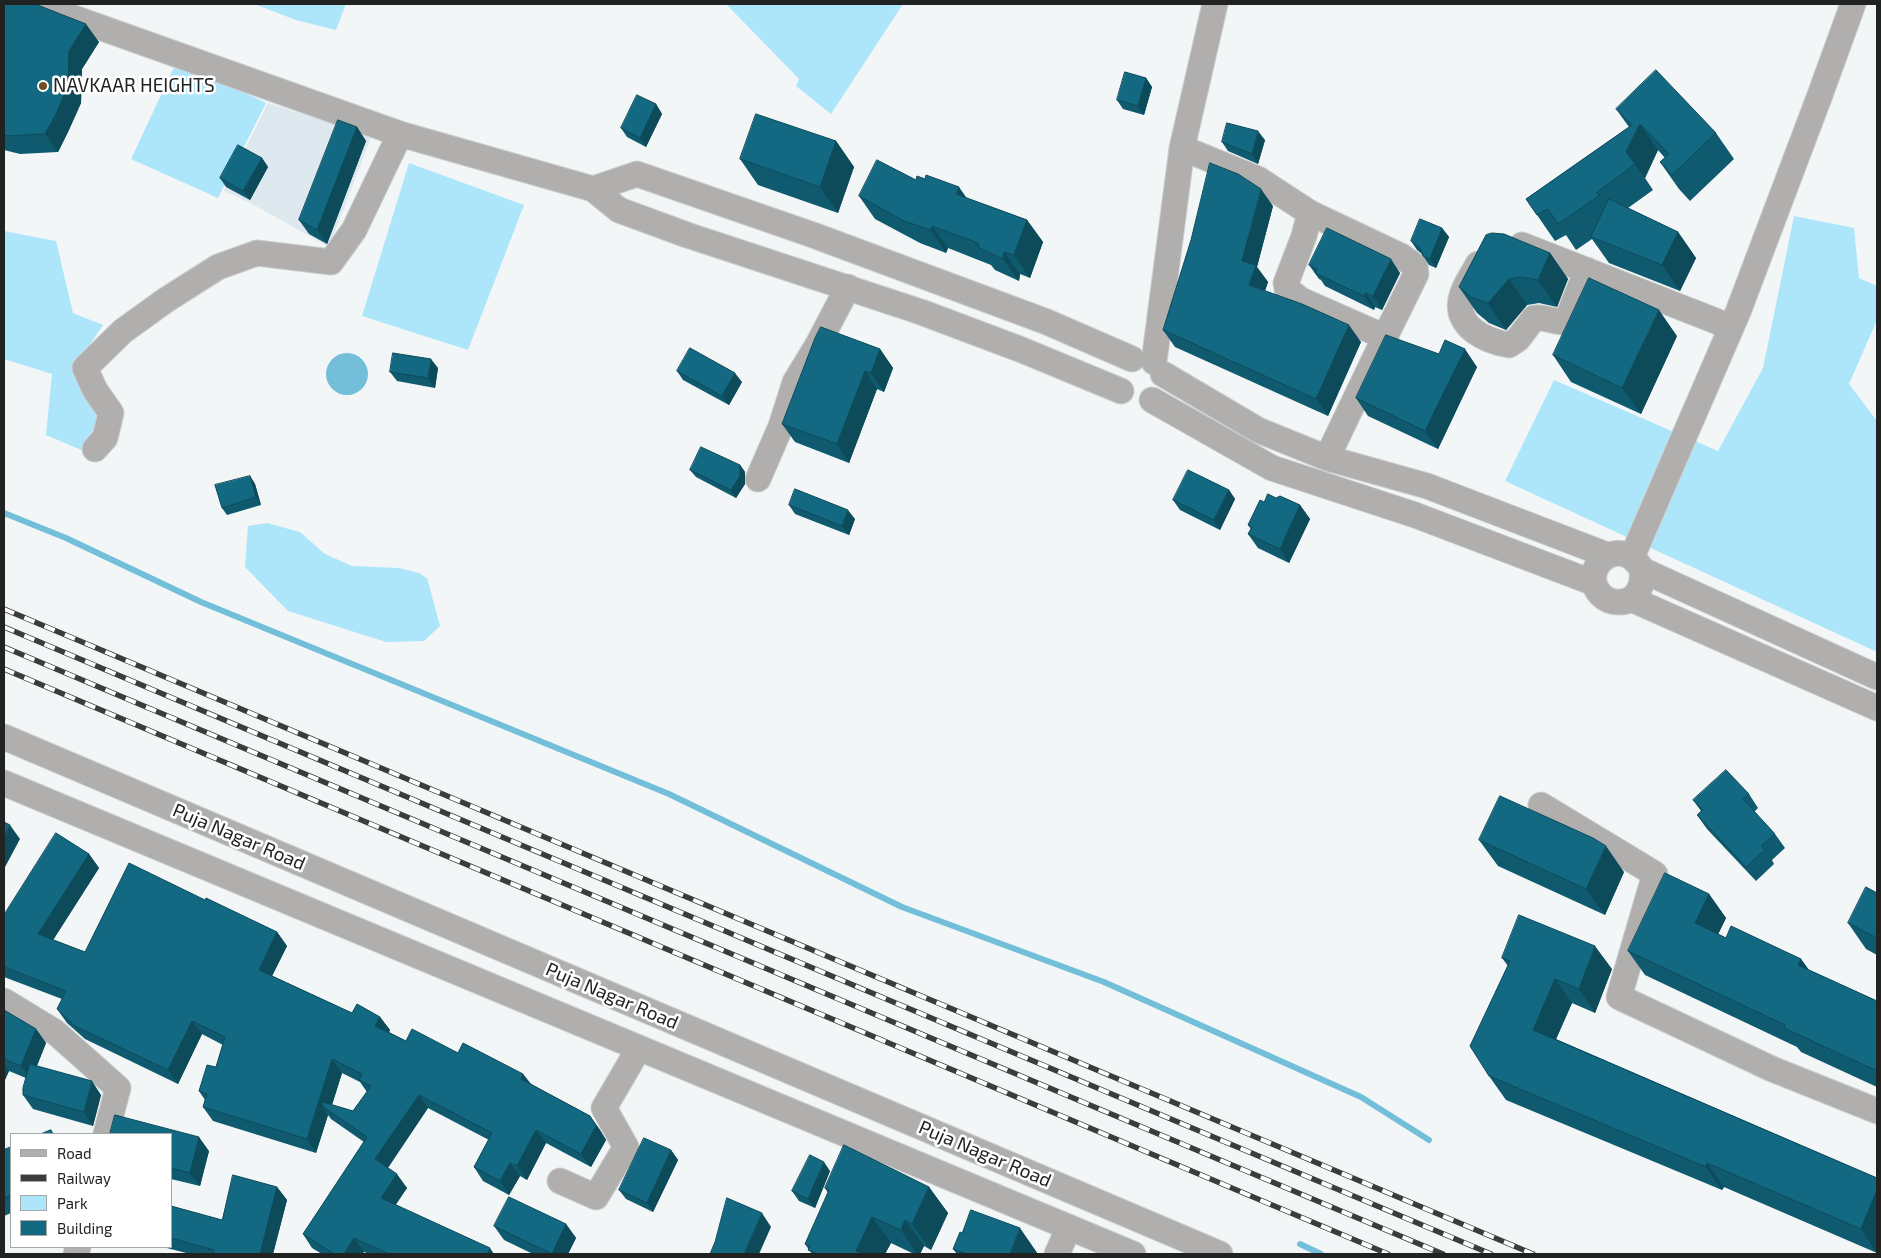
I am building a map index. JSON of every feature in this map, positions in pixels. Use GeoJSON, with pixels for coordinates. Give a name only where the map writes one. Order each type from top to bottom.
{"type":"FeatureCollection","features":[{"type":"Feature","properties":{"kind":"street"},"geometry":{"type":"LineString","coordinates":[[42,4],[74,18],[400,134],[593,189],[619,210],[687,235],[921,312],[1022,350],[1121,391]]}},
{"type":"Feature","properties":{"kind":"street"},"geometry":{"type":"LineString","coordinates":[[1152,400],[1161,389],[1163,382],[1150,365],[1182,148],[1215,4]]}},
{"type":"Feature","properties":{"kind":"street"},"geometry":{"type":"LineString","coordinates":[[1853,4],[1731,328],[1637,564],[1643,579],[1641,588],[1631,599],[1624,602],[1608,600],[1597,590],[1594,583],[1596,568],[1601,560],[1607,555],[1624,553],[1637,564],[1877,676]]}},
{"type":"Feature","properties":{"kind":"street"},"geometry":{"type":"LineString","coordinates":[[95,449],[105,438],[111,413],[85,368],[123,330],[218,267],[257,253],[331,262],[354,230],[400,134]]}},
{"type":"Feature","properties":{"kind":"street"},"geometry":{"type":"LineString","coordinates":[[1182,148],[1258,179],[1310,213],[1401,256],[1415,266],[1416,274],[1327,458]]}},
{"type":"Feature","properties":{"kind":"street"},"geometry":{"type":"LineString","coordinates":[[593,189],[637,174],[813,235],[1047,322],[1150,365],[1258,430],[1327,458],[1427,486],[1607,555]]}},
{"type":"Feature","properties":{"kind":"street"},"geometry":{"type":"LineString","coordinates":[[687,235],[704,197]]}},
{"type":"Feature","properties":{"kind":"street"},"geometry":{"type":"LineString","coordinates":[[1310,213],[1304,236],[1286,283],[1287,289],[1294,297],[1385,337]]}},
{"type":"Feature","properties":{"kind":"street"},"geometry":{"type":"LineString","coordinates":[[1587,270],[1566,322],[1559,323],[1542,317],[1534,318],[1518,340],[1509,345],[1496,343],[1472,330],[1464,321],[1459,311],[1461,297],[1480,261],[1491,251],[1507,245],[1521,245],[1587,270],[1731,328]]}},
{"type":"Feature","properties":{"kind":"street"},"geometry":{"type":"LineString","coordinates":[[921,312],[934,280]]}},
{"type":"Feature","properties":{"kind":"street"},"geometry":{"type":"LineString","coordinates":[[758,479],[781,426],[795,382],[818,346],[848,287]]}},
{"type":"Feature","properties":{"kind":"street"},"geometry":{"type":"LineString","coordinates":[[1150,365],[1121,369],[1118,384],[1125,396],[1138,402],[1152,400],[1272,468],[1415,515],[1594,583]]}},
{"type":"Feature","properties":{"kind":"street"},"geometry":{"type":"LineString","coordinates":[[1415,515],[1427,486]]}},
{"type":"Feature","properties":{"kind":"street"},"geometry":{"type":"LineString","coordinates":[[1631,599],[1877,708]]}},
{"type":"Feature","properties":{"kind":"street","name":"Puja Nagar Road"},"geometry":{"type":"LineString","coordinates":[[6,742],[873,1106],[1220,1254]]}},
{"type":"Feature","properties":{"kind":"street","name":"Puja Nagar Road"},"geometry":{"type":"LineString","coordinates":[[4,783],[640,1048],[855,1148],[1069,1227],[1133,1254]]}},
{"type":"Feature","properties":{"kind":"street"},"geometry":{"type":"LineString","coordinates":[[1541,806],[1656,874],[1619,996],[1772,1069],[1877,1111]]}},
{"type":"Feature","properties":{"kind":"street"},"geometry":{"type":"LineString","coordinates":[[4,1001],[55,1032],[118,1088],[106,1133]]}},
{"type":"Feature","properties":{"kind":"street"},"geometry":{"type":"LineString","coordinates":[[560,1181],[596,1197],[626,1146],[604,1108],[640,1048]]}},
{"type":"Feature","properties":{"kind":"street"},"geometry":{"type":"LineString","coordinates":[[855,1148],[873,1106]]}},
{"type":"Feature","properties":{"kind":"street"},"geometry":{"type":"LineString","coordinates":[[1057,1254],[1069,1227]]}},
{"type":"Feature","properties":{"kind":"shaded area"},"geometry":{"type":"Polygon","coordinates":[[[268,103],[326,121],[371,138],[329,247],[252,204],[224,191],[268,103]]]}},
{"type":"Feature","properties":{"kind":"shaded area"},"geometry":{"type":"Polygon","coordinates":[[[351,353],[359,356],[365,362],[368,374],[365,386],[359,392],[343,395],[335,392],[329,386],[326,370],[329,362],[335,356],[351,353]]]}},
{"type":"Feature","properties":{"kind":"green space"},"geometry":{"type":"Polygon","coordinates":[[[254,4],[346,4],[336,30],[296,20],[254,4]]]}},
{"type":"Feature","properties":{"kind":"green space"},"geometry":{"type":"Polygon","coordinates":[[[726,4],[903,4],[831,114],[796,86],[799,79],[726,4]]]}},
{"type":"Feature","properties":{"kind":"green space"},"geometry":{"type":"Polygon","coordinates":[[[177,61],[266,103],[218,198],[131,159],[177,61]]]}},
{"type":"Feature","properties":{"kind":"green space"},"geometry":{"type":"Polygon","coordinates":[[[409,163],[524,205],[468,350],[362,316],[409,163]]]}},
{"type":"Feature","properties":{"kind":"green space"},"geometry":{"type":"Polygon","coordinates":[[[1794,216],[1854,228],[1859,278],[1877,286],[1877,320],[1849,384],[1877,421],[1877,652],[1505,481],[1554,380],[1718,451],[1763,368],[1794,216]]]}},
{"type":"Feature","properties":{"kind":"green space"},"geometry":{"type":"Polygon","coordinates":[[[4,231],[56,241],[73,313],[103,325],[78,362],[98,422],[81,450],[46,435],[52,374],[4,359],[4,231]]]}},
{"type":"Feature","properties":{"kind":"green space"},"geometry":{"type":"Polygon","coordinates":[[[267,523],[300,532],[325,554],[352,566],[399,568],[419,573],[427,578],[440,626],[424,641],[386,642],[288,611],[245,567],[248,526],[267,523]]]}},
{"type":"Feature","properties":{"kind":"building","name":"NAVKAAR HEIGHTS"},"geometry":{"type":"Polygon","coordinates":[[[4,4],[35,4],[86,24],[69,51],[68,85],[45,134],[4,135],[4,4]]]}},
{"type":"Feature","properties":{"kind":"building"},"geometry":{"type":"Polygon","coordinates":[[[1656,70],[1716,133],[1672,175],[1660,162],[1669,154],[1640,124],[1626,152],[1635,164],[1596,193],[1600,195],[1558,224],[1548,209],[1537,215],[1526,199],[1632,125],[1616,109],[1656,70]]]}},
{"type":"Feature","properties":{"kind":"building"},"geometry":{"type":"Polygon","coordinates":[[[1125,72],[1146,78],[1138,106],[1117,100],[1125,72]]]}},
{"type":"Feature","properties":{"kind":"building"},"geometry":{"type":"Polygon","coordinates":[[[637,95],[656,104],[640,138],[621,128],[637,95]]]}},
{"type":"Feature","properties":{"kind":"building"},"geometry":{"type":"Polygon","coordinates":[[[756,114],[836,141],[820,187],[740,159],[756,114]]]}},
{"type":"Feature","properties":{"kind":"building"},"geometry":{"type":"Polygon","coordinates":[[[338,120],[357,127],[317,230],[299,220],[338,120]]]}},
{"type":"Feature","properties":{"kind":"building"},"geometry":{"type":"Polygon","coordinates":[[[1227,123],[1258,131],[1252,154],[1222,142],[1227,123]]]}},
{"type":"Feature","properties":{"kind":"building"},"geometry":{"type":"Polygon","coordinates":[[[238,145],[262,158],[243,191],[220,178],[238,145]]]}},
{"type":"Feature","properties":{"kind":"building"},"geometry":{"type":"Polygon","coordinates":[[[877,160],[916,180],[917,176],[925,179],[926,175],[959,187],[956,194],[1027,220],[1014,255],[1004,252],[1003,259],[979,248],[978,243],[932,226],[931,230],[904,221],[859,196],[877,160]]]}},
{"type":"Feature","properties":{"kind":"building"},"geometry":{"type":"Polygon","coordinates":[[[1210,163],[1238,174],[1261,189],[1242,261],[1256,265],[1249,285],[1302,304],[1349,325],[1316,399],[1163,330],[1191,240],[1210,163]]]}},
{"type":"Feature","properties":{"kind":"building"},"geometry":{"type":"Polygon","coordinates":[[[1609,199],[1678,232],[1662,265],[1591,237],[1609,199]]]}},
{"type":"Feature","properties":{"kind":"building"},"geometry":{"type":"Polygon","coordinates":[[[1420,219],[1442,228],[1430,259],[1423,256],[1421,249],[1411,241],[1420,219]]]}},
{"type":"Feature","properties":{"kind":"building"},"geometry":{"type":"Polygon","coordinates":[[[1327,228],[1391,259],[1373,296],[1366,293],[1364,296],[1315,273],[1317,269],[1309,265],[1327,228]]]}},
{"type":"Feature","properties":{"kind":"building"},"geometry":{"type":"Polygon","coordinates":[[[1492,233],[1504,234],[1550,253],[1538,280],[1521,277],[1509,279],[1488,303],[1471,297],[1459,287],[1486,235],[1492,233]]]}},
{"type":"Feature","properties":{"kind":"building"},"geometry":{"type":"Polygon","coordinates":[[[1589,278],[1659,310],[1622,388],[1553,355],[1589,278]]]}},
{"type":"Feature","properties":{"kind":"building"},"geometry":{"type":"Polygon","coordinates":[[[821,327],[880,349],[871,373],[865,371],[837,444],[782,424],[821,327]]]}},
{"type":"Feature","properties":{"kind":"building"},"geometry":{"type":"Polygon","coordinates":[[[1386,335],[1439,354],[1445,340],[1465,349],[1425,431],[1356,398],[1386,335]]]}},
{"type":"Feature","properties":{"kind":"building"},"geometry":{"type":"Polygon","coordinates":[[[690,348],[735,373],[722,396],[677,371],[690,348]]]}},
{"type":"Feature","properties":{"kind":"building"},"geometry":{"type":"Polygon","coordinates":[[[393,353],[431,359],[428,378],[390,372],[393,353]]]}},
{"type":"Feature","properties":{"kind":"building"},"geometry":{"type":"Polygon","coordinates":[[[701,447],[740,465],[740,476],[731,490],[690,470],[701,447]]]}},
{"type":"Feature","properties":{"kind":"building"},"geometry":{"type":"Polygon","coordinates":[[[1188,470],[1229,490],[1214,520],[1173,500],[1188,470]]]}},
{"type":"Feature","properties":{"kind":"building"},"geometry":{"type":"Polygon","coordinates":[[[250,476],[256,497],[222,508],[215,485],[250,476]]]}},
{"type":"Feature","properties":{"kind":"building"},"geometry":{"type":"Polygon","coordinates":[[[795,489],[848,510],[842,526],[789,505],[795,489]]]}},
{"type":"Feature","properties":{"kind":"building"},"geometry":{"type":"Polygon","coordinates":[[[1268,494],[1276,498],[1280,496],[1300,505],[1280,549],[1248,534],[1252,527],[1248,525],[1260,500],[1264,502],[1268,494]]]}},
{"type":"Feature","properties":{"kind":"building"},"geometry":{"type":"Polygon","coordinates":[[[1726,770],[1749,794],[1743,799],[1775,834],[1761,846],[1765,850],[1746,867],[1697,815],[1703,810],[1693,800],[1726,770]]]}},
{"type":"Feature","properties":{"kind":"building"},"geometry":{"type":"Polygon","coordinates":[[[1500,796],[1593,838],[1606,846],[1586,889],[1479,840],[1500,796]]]}},
{"type":"Feature","properties":{"kind":"building"},"geometry":{"type":"Polygon","coordinates":[[[4,822],[10,825],[4,837],[4,822]]]}},
{"type":"Feature","properties":{"kind":"building"},"geometry":{"type":"Polygon","coordinates":[[[56,833],[89,854],[38,934],[85,952],[129,863],[277,932],[259,970],[352,1013],[357,1004],[380,1017],[375,1026],[406,1041],[412,1029],[458,1053],[463,1043],[523,1074],[521,1079],[590,1116],[596,1126],[581,1154],[536,1130],[517,1166],[510,1163],[500,1181],[474,1167],[492,1133],[419,1095],[375,1159],[397,1174],[381,1198],[490,1248],[487,1254],[389,1254],[354,1238],[344,1254],[334,1254],[303,1234],[367,1137],[322,1106],[323,1102],[353,1111],[371,1086],[359,1080],[362,1074],[332,1059],[307,1139],[203,1107],[207,1094],[199,1091],[207,1065],[216,1067],[225,1037],[192,1021],[168,1070],[75,1026],[57,1009],[66,991],[4,967],[4,915],[56,833]]]}},
{"type":"Feature","properties":{"kind":"building"},"geometry":{"type":"Polygon","coordinates":[[[1665,873],[1709,894],[1695,923],[1726,938],[1731,926],[1801,959],[1798,965],[1877,1001],[1877,1071],[1784,1028],[1785,1025],[1628,951],[1665,873]]]}},
{"type":"Feature","properties":{"kind":"building"},"geometry":{"type":"Polygon","coordinates":[[[1866,887],[1877,893],[1877,938],[1848,923],[1866,887]]]}},
{"type":"Feature","properties":{"kind":"building"},"geometry":{"type":"Polygon","coordinates":[[[1519,915],[1595,946],[1579,989],[1555,979],[1533,1030],[1877,1178],[1877,1190],[1861,1229],[1707,1163],[1706,1167],[1489,1076],[1470,1046],[1510,961],[1502,958],[1519,915]]]}},
{"type":"Feature","properties":{"kind":"building"},"geometry":{"type":"Polygon","coordinates":[[[4,1010],[36,1029],[21,1066],[4,1059],[4,1010]]]}},
{"type":"Feature","properties":{"kind":"building"},"geometry":{"type":"Polygon","coordinates":[[[30,1064],[92,1081],[84,1112],[23,1095],[23,1088],[30,1064]]]}},
{"type":"Feature","properties":{"kind":"building"},"geometry":{"type":"Polygon","coordinates":[[[115,1115],[199,1137],[190,1173],[172,1168],[172,1133],[110,1133],[115,1115]]]}},
{"type":"Feature","properties":{"kind":"building"},"geometry":{"type":"Polygon","coordinates":[[[644,1138],[671,1150],[647,1203],[619,1190],[644,1138]]]}},
{"type":"Feature","properties":{"kind":"building"},"geometry":{"type":"Polygon","coordinates":[[[844,1145],[929,1187],[912,1224],[905,1220],[901,1230],[872,1217],[856,1251],[863,1254],[818,1254],[808,1250],[810,1246],[805,1244],[829,1190],[825,1188],[844,1145]]]}},
{"type":"Feature","properties":{"kind":"building"},"geometry":{"type":"Polygon","coordinates":[[[10,1147],[10,1195],[4,1198],[4,1150],[10,1147]]]}},
{"type":"Feature","properties":{"kind":"building"},"geometry":{"type":"Polygon","coordinates":[[[810,1155],[824,1162],[808,1199],[792,1191],[810,1155]]]}},
{"type":"Feature","properties":{"kind":"building"},"geometry":{"type":"Polygon","coordinates":[[[233,1175],[277,1187],[260,1254],[213,1254],[214,1250],[172,1238],[172,1206],[222,1220],[233,1175]]]}},
{"type":"Feature","properties":{"kind":"building"},"geometry":{"type":"Polygon","coordinates":[[[509,1197],[566,1224],[552,1254],[494,1226],[509,1197]]]}},
{"type":"Feature","properties":{"kind":"building"},"geometry":{"type":"Polygon","coordinates":[[[727,1198],[762,1213],[744,1254],[710,1254],[715,1242],[727,1198]]]}},
{"type":"Feature","properties":{"kind":"building"},"geometry":{"type":"Polygon","coordinates":[[[971,1210],[1020,1228],[1010,1254],[964,1254],[953,1249],[971,1210]]]}},
{"type":"Feature","properties":{"kind":"waterway"},"geometry":{"type":"LineString","coordinates":[[4,513],[66,538],[201,602],[669,794],[902,907],[1104,982],[1361,1097],[1429,1140]]}},
{"type":"Feature","properties":{"kind":"waterway"},"geometry":{"type":"LineString","coordinates":[[1300,1244],[1321,1254]]}},
{"type":"Feature","properties":{"kind":"railway"},"geometry":{"type":"LineString","coordinates":[[4,609],[1533,1254]]}},
{"type":"Feature","properties":{"kind":"railway"},"geometry":{"type":"LineString","coordinates":[[4,627],[1491,1254]]}},
{"type":"Feature","properties":{"kind":"railway"},"geometry":{"type":"LineString","coordinates":[[4,647],[1443,1254]]}},
{"type":"Feature","properties":{"kind":"railway"},"geometry":{"type":"LineString","coordinates":[[4,669],[1388,1254]]}},
{"type":"Feature","properties":{"kind":"place","name":"NAVKAAR HEIGHTS"},"geometry":{"type":"Point","coordinates":[43,86]}}]}
